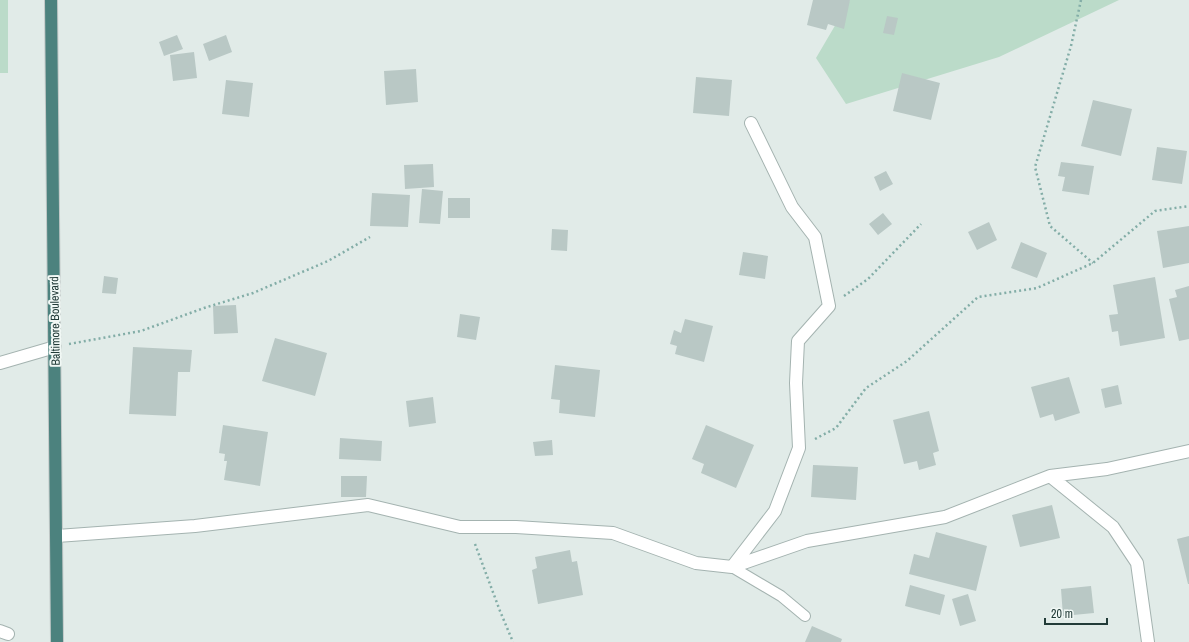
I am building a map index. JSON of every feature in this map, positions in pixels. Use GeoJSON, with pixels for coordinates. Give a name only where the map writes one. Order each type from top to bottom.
{"type":"FeatureCollection","features":[{"type":"Feature","properties":{"kind":"highway","name":"Baltimore Boulevard"},"geometry":{"type":"LineString","coordinates":[[50,0],[55,347],[57,642]]}},
{"type":"Feature","properties":{"kind":"street"},"geometry":{"type":"LineString","coordinates":[[732,567],[775,511],[799,448],[796,383],[798,341],[829,306],[815,238],[792,207],[751,123]]}},
{"type":"Feature","properties":{"kind":"street"},"geometry":{"type":"LineString","coordinates":[[0,363],[55,347]]}},
{"type":"Feature","properties":{"kind":"street"},"geometry":{"type":"LineString","coordinates":[[57,536],[195,526],[368,505],[460,527],[516,527],[613,533],[696,563],[732,567],[807,541],[945,517],[1050,476],[1107,469],[1189,451]]}},
{"type":"Feature","properties":{"kind":"street"},"geometry":{"type":"LineString","coordinates":[[1050,476],[1113,527],[1136,563],[1148,642]]}},
{"type":"Feature","properties":{"kind":"lane"},"geometry":{"type":"LineString","coordinates":[[732,567],[781,596],[805,616]]}},
{"type":"Feature","properties":{"kind":"path"},"geometry":{"type":"LineString","coordinates":[[1081,0],[1071,46],[1035,167],[1050,226],[1093,263]]}},
{"type":"Feature","properties":{"kind":"path"},"geometry":{"type":"LineString","coordinates":[[799,448],[836,428],[866,388],[908,361],[978,297],[1037,288],[1093,263],[1155,211],[1189,206]]}},
{"type":"Feature","properties":{"kind":"path"},"geometry":{"type":"LineString","coordinates":[[829,306],[868,279],[920,224]]}},
{"type":"Feature","properties":{"kind":"path"},"geometry":{"type":"LineString","coordinates":[[55,347],[141,330],[253,293],[328,261],[370,237]]}},
{"type":"Feature","properties":{"kind":"path"},"geometry":{"type":"LineString","coordinates":[[469,527],[513,642]]}},
{"type":"Feature","properties":{"kind":"green space"},"geometry":{"type":"Polygon","coordinates":[[[0,0],[8,0],[8,73],[0,73],[0,0]]]}},
{"type":"Feature","properties":{"kind":"green space"},"geometry":{"type":"Polygon","coordinates":[[[850,0],[1119,0],[999,57],[846,104],[816,58],[850,0]]]}},
{"type":"Feature","properties":{"kind":"building"},"geometry":{"type":"Polygon","coordinates":[[[813,0],[850,0],[844,29],[828,24],[826,30],[807,25],[813,0]]]}},
{"type":"Feature","properties":{"kind":"building"},"geometry":{"type":"Polygon","coordinates":[[[887,16],[898,18],[894,35],[883,33],[887,16]]]}},
{"type":"Feature","properties":{"kind":"building"},"geometry":{"type":"Polygon","coordinates":[[[177,35],[183,49],[164,56],[159,42],[177,35]]]}},
{"type":"Feature","properties":{"kind":"building"},"geometry":{"type":"Polygon","coordinates":[[[226,35],[232,52],[209,61],[203,44],[226,35]]]}},
{"type":"Feature","properties":{"kind":"building"},"geometry":{"type":"Polygon","coordinates":[[[194,52],[197,78],[173,81],[170,55],[194,52]]]}},
{"type":"Feature","properties":{"kind":"building"},"geometry":{"type":"Polygon","coordinates":[[[416,69],[418,102],[386,105],[384,71],[416,69]]]}},
{"type":"Feature","properties":{"kind":"building"},"geometry":{"type":"Polygon","coordinates":[[[902,73],[940,83],[931,120],[893,111],[902,73]]]}},
{"type":"Feature","properties":{"kind":"building"},"geometry":{"type":"Polygon","coordinates":[[[696,77],[732,80],[729,116],[693,113],[696,77]]]}},
{"type":"Feature","properties":{"kind":"building"},"geometry":{"type":"Polygon","coordinates":[[[226,80],[253,83],[249,117],[222,114],[226,80]]]}},
{"type":"Feature","properties":{"kind":"building"},"geometry":{"type":"Polygon","coordinates":[[[1093,100],[1132,109],[1121,156],[1081,146],[1093,100]]]}},
{"type":"Feature","properties":{"kind":"building"},"geometry":{"type":"Polygon","coordinates":[[[1157,147],[1187,151],[1182,184],[1152,180],[1157,147]]]}},
{"type":"Feature","properties":{"kind":"building"},"geometry":{"type":"Polygon","coordinates":[[[1061,162],[1094,166],[1089,195],[1062,191],[1065,177],[1058,176],[1061,162]]]}},
{"type":"Feature","properties":{"kind":"building"},"geometry":{"type":"Polygon","coordinates":[[[433,164],[434,187],[405,189],[404,165],[433,164]]]}},
{"type":"Feature","properties":{"kind":"building"},"geometry":{"type":"Polygon","coordinates":[[[886,171],[893,184],[880,191],[874,177],[886,171]]]}},
{"type":"Feature","properties":{"kind":"building"},"geometry":{"type":"Polygon","coordinates":[[[422,189],[443,191],[440,224],[419,223],[422,189]]]}},
{"type":"Feature","properties":{"kind":"building"},"geometry":{"type":"Polygon","coordinates":[[[372,193],[410,195],[408,227],[370,226],[372,193]]]}},
{"type":"Feature","properties":{"kind":"building"},"geometry":{"type":"Polygon","coordinates":[[[448,198],[470,198],[470,218],[448,218],[448,198]]]}},
{"type":"Feature","properties":{"kind":"building"},"geometry":{"type":"Polygon","coordinates":[[[883,213],[892,224],[878,235],[869,224],[883,213]]]}},
{"type":"Feature","properties":{"kind":"building"},"geometry":{"type":"Polygon","coordinates":[[[989,222],[997,240],[977,250],[968,232],[989,222]]]}},
{"type":"Feature","properties":{"kind":"building"},"geometry":{"type":"Polygon","coordinates":[[[1189,226],[1189,263],[1163,268],[1157,231],[1189,226]]]}},
{"type":"Feature","properties":{"kind":"building"},"geometry":{"type":"Polygon","coordinates":[[[552,229],[568,230],[567,251],[551,250],[552,229]]]}},
{"type":"Feature","properties":{"kind":"building"},"geometry":{"type":"Polygon","coordinates":[[[1021,242],[1047,253],[1037,278],[1011,268],[1021,242]]]}},
{"type":"Feature","properties":{"kind":"building"},"geometry":{"type":"Polygon","coordinates":[[[743,252],[768,256],[765,279],[739,275],[743,252]]]}},
{"type":"Feature","properties":{"kind":"building"},"geometry":{"type":"Polygon","coordinates":[[[104,276],[118,278],[116,294],[102,293],[104,276]]]}},
{"type":"Feature","properties":{"kind":"building"},"geometry":{"type":"Polygon","coordinates":[[[1155,277],[1165,338],[1120,346],[1118,331],[1112,332],[1109,315],[1118,314],[1113,285],[1155,277]]]}},
{"type":"Feature","properties":{"kind":"building"},"geometry":{"type":"Polygon","coordinates":[[[1189,286],[1189,339],[1179,341],[1169,299],[1177,297],[1175,290],[1189,286]]]}},
{"type":"Feature","properties":{"kind":"building"},"geometry":{"type":"Polygon","coordinates":[[[236,305],[238,333],[214,334],[213,306],[236,305]]]}},
{"type":"Feature","properties":{"kind":"building"},"geometry":{"type":"Polygon","coordinates":[[[460,314],[480,317],[476,340],[457,337],[460,314]]]}},
{"type":"Feature","properties":{"kind":"building"},"geometry":{"type":"Polygon","coordinates":[[[685,319],[713,326],[704,362],[675,354],[677,346],[670,344],[674,330],[681,333],[685,319]]]}},
{"type":"Feature","properties":{"kind":"building"},"geometry":{"type":"Polygon","coordinates":[[[275,338],[327,353],[315,396],[262,381],[275,338]]]}},
{"type":"Feature","properties":{"kind":"building"},"geometry":{"type":"Polygon","coordinates":[[[133,347],[192,350],[190,372],[178,372],[176,416],[129,414],[133,347]]]}},
{"type":"Feature","properties":{"kind":"building"},"geometry":{"type":"Polygon","coordinates":[[[555,365],[600,370],[595,417],[559,413],[560,400],[551,399],[555,365]]]}},
{"type":"Feature","properties":{"kind":"building"},"geometry":{"type":"Polygon","coordinates":[[[1069,377],[1080,413],[1055,421],[1053,414],[1040,418],[1031,387],[1069,377]]]}},
{"type":"Feature","properties":{"kind":"building"},"geometry":{"type":"Polygon","coordinates":[[[1118,385],[1122,404],[1105,408],[1101,389],[1118,385]]]}},
{"type":"Feature","properties":{"kind":"building"},"geometry":{"type":"Polygon","coordinates":[[[433,397],[436,423],[409,427],[406,401],[433,397]]]}},
{"type":"Feature","properties":{"kind":"building"},"geometry":{"type":"Polygon","coordinates":[[[929,411],[939,451],[933,453],[936,465],[919,470],[917,461],[904,464],[893,420],[929,411]]]}},
{"type":"Feature","properties":{"kind":"building"},"geometry":{"type":"Polygon","coordinates":[[[223,425],[268,432],[260,486],[224,480],[227,461],[224,461],[225,454],[219,453],[223,425]]]}},
{"type":"Feature","properties":{"kind":"building"},"geometry":{"type":"Polygon","coordinates":[[[706,425],[754,445],[736,488],[701,473],[704,464],[692,459],[706,425]]]}},
{"type":"Feature","properties":{"kind":"building"},"geometry":{"type":"Polygon","coordinates":[[[340,438],[382,441],[381,461],[339,459],[340,438]]]}},
{"type":"Feature","properties":{"kind":"building"},"geometry":{"type":"Polygon","coordinates":[[[552,440],[553,455],[535,456],[533,442],[552,440]]]}},
{"type":"Feature","properties":{"kind":"building"},"geometry":{"type":"Polygon","coordinates":[[[813,465],[858,467],[856,500],[811,497],[813,465]]]}},
{"type":"Feature","properties":{"kind":"building"},"geometry":{"type":"Polygon","coordinates":[[[341,476],[367,476],[366,497],[341,497],[341,476]]]}},
{"type":"Feature","properties":{"kind":"building"},"geometry":{"type":"Polygon","coordinates":[[[1052,505],[1060,538],[1020,547],[1012,515],[1052,505]]]}},
{"type":"Feature","properties":{"kind":"building"},"geometry":{"type":"Polygon","coordinates":[[[936,532],[987,546],[976,591],[909,574],[914,554],[929,558],[936,532]]]}},
{"type":"Feature","properties":{"kind":"building"},"geometry":{"type":"Polygon","coordinates":[[[1189,536],[1189,584],[1188,584],[1177,539],[1189,536]]]}},
{"type":"Feature","properties":{"kind":"building"},"geometry":{"type":"Polygon","coordinates":[[[570,550],[572,562],[577,561],[583,595],[538,604],[532,570],[537,568],[535,557],[570,550]]]}},
{"type":"Feature","properties":{"kind":"building"},"geometry":{"type":"Polygon","coordinates":[[[910,585],[945,595],[940,615],[905,606],[910,585]]]}},
{"type":"Feature","properties":{"kind":"building"},"geometry":{"type":"Polygon","coordinates":[[[1091,586],[1094,613],[1063,616],[1061,589],[1091,586]]]}},
{"type":"Feature","properties":{"kind":"building"},"geometry":{"type":"Polygon","coordinates":[[[968,594],[976,621],[960,626],[952,599],[968,594]]]}},
{"type":"Feature","properties":{"kind":"building"},"geometry":{"type":"Polygon","coordinates":[[[812,626],[842,639],[841,642],[805,642],[812,626]]]}}]}
